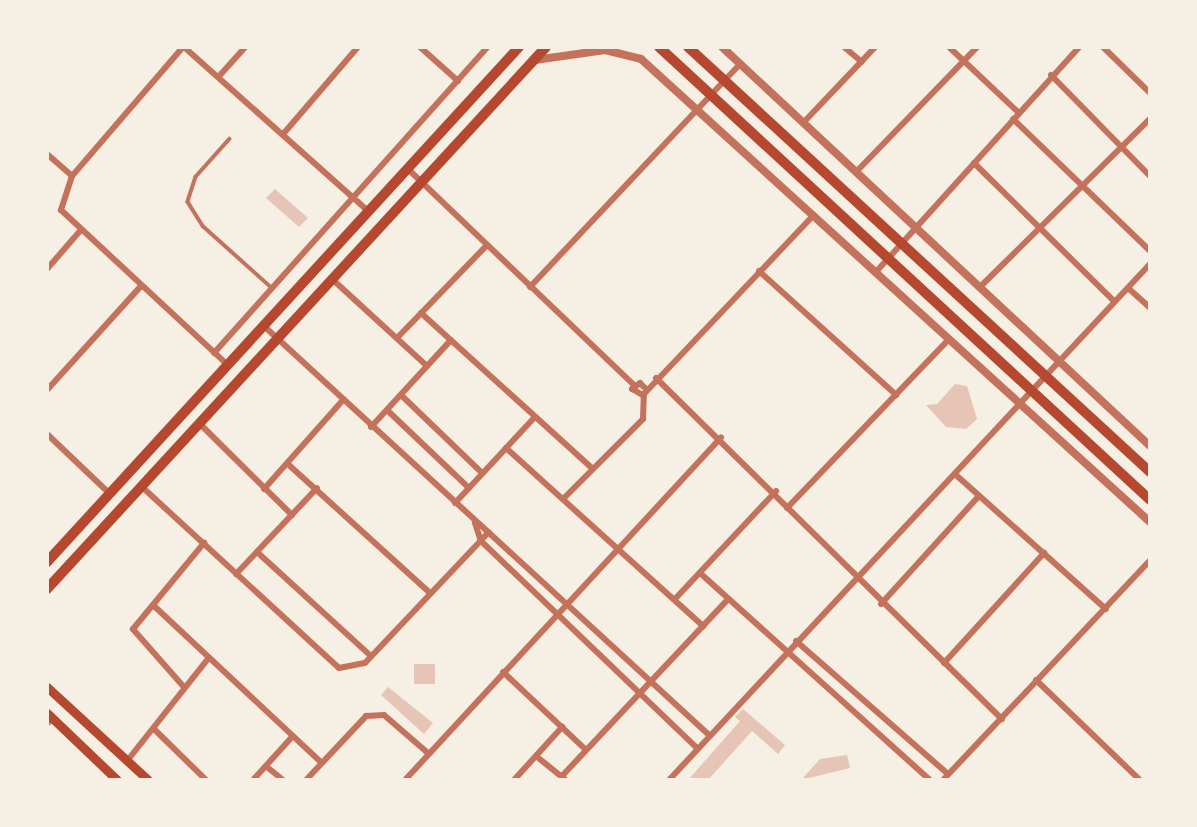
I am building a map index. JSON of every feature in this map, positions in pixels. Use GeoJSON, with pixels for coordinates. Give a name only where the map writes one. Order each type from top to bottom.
{"type":"FeatureCollection","features":[{"type":"Feature","properties":{"kind":"main road"},"geometry":{"type":"LineString","coordinates":[[47,562],[370,214],[519,47]]}},
{"type":"Feature","properties":{"kind":"main road"},"geometry":{"type":"LineString","coordinates":[[48,589],[546,47]]}},
{"type":"Feature","properties":{"kind":"main road"},"geometry":{"type":"LineString","coordinates":[[659,47],[1150,500]]}},
{"type":"Feature","properties":{"kind":"main road"},"geometry":{"type":"LineString","coordinates":[[688,47],[1150,472]]}},
{"type":"Feature","properties":{"kind":"main road"},"geometry":{"type":"LineString","coordinates":[[47,687],[148,780]]}},
{"type":"Feature","properties":{"kind":"main road"},"geometry":{"type":"LineString","coordinates":[[49,719],[117,780]]}},
{"type":"Feature","properties":{"kind":"street"},"geometry":{"type":"LineString","coordinates":[[229,366],[79,232],[61,210],[72,176],[183,47],[221,74],[370,214]]}},
{"type":"Feature","properties":{"kind":"street"},"geometry":{"type":"LineString","coordinates":[[221,74],[245,47]]}},
{"type":"Feature","properties":{"kind":"street"},"geometry":{"type":"LineString","coordinates":[[284,133],[358,47]]}},
{"type":"Feature","properties":{"kind":"street"},"geometry":{"type":"LineString","coordinates":[[420,47],[458,81]]}},
{"type":"Feature","properties":{"kind":"street"},"geometry":{"type":"LineString","coordinates":[[214,353],[488,47]]}},
{"type":"Feature","properties":{"kind":"street"},"geometry":{"type":"LineString","coordinates":[[722,47],[1150,446]]}},
{"type":"Feature","properties":{"kind":"street"},"geometry":{"type":"LineString","coordinates":[[844,47],[862,62]]}},
{"type":"Feature","properties":{"kind":"street"},"geometry":{"type":"LineString","coordinates":[[803,123],[875,47]]}},
{"type":"Feature","properties":{"kind":"street"},"geometry":{"type":"LineString","coordinates":[[949,47],[1018,112]]}},
{"type":"Feature","properties":{"kind":"street"},"geometry":{"type":"LineString","coordinates":[[856,172],[977,47]]}},
{"type":"Feature","properties":{"kind":"street"},"geometry":{"type":"LineString","coordinates":[[875,273],[1051,75],[1080,47]]}},
{"type":"Feature","properties":{"kind":"street"},"geometry":{"type":"LineString","coordinates":[[1103,47],[1150,93]]}},
{"type":"Feature","properties":{"kind":"street"},"geometry":{"type":"LineString","coordinates":[[535,60],[605,50],[633,55],[1150,522]]}},
{"type":"Feature","properties":{"kind":"street"},"geometry":{"type":"LineString","coordinates":[[530,286],[740,64]]}},
{"type":"Feature","properties":{"kind":"street"},"geometry":{"type":"LineString","coordinates":[[1051,75],[1150,176]]}},
{"type":"Feature","properties":{"kind":"street"},"geometry":{"type":"LineString","coordinates":[[1013,119],[1150,251]]}},
{"type":"Feature","properties":{"kind":"street"},"geometry":{"type":"LineString","coordinates":[[980,287],[1037,225],[1150,119]]}},
{"type":"Feature","properties":{"kind":"street"},"geometry":{"type":"LineString","coordinates":[[47,154],[72,176]]}},
{"type":"Feature","properties":{"kind":"street"},"geometry":{"type":"LineString","coordinates":[[974,163],[1114,301]]}},
{"type":"Feature","properties":{"kind":"street"},"geometry":{"type":"LineString","coordinates":[[409,170],[634,385],[645,392]]}},
{"type":"Feature","properties":{"kind":"street"},"geometry":{"type":"LineString","coordinates":[[564,498],[643,419],[645,392],[656,378],[812,216]]}},
{"type":"Feature","properties":{"kind":"street"},"geometry":{"type":"LineString","coordinates":[[47,270],[79,232]]}},
{"type":"Feature","properties":{"kind":"street"},"geometry":{"type":"LineString","coordinates":[[397,338],[487,245]]}},
{"type":"Feature","properties":{"kind":"street"},"geometry":{"type":"LineString","coordinates":[[669,780],[1150,264]]}},
{"type":"Feature","properties":{"kind":"street"},"geometry":{"type":"LineString","coordinates":[[759,271],[895,395]]}},
{"type":"Feature","properties":{"kind":"street"},"geometry":{"type":"LineString","coordinates":[[332,279],[427,366]]}},
{"type":"Feature","properties":{"kind":"street"},"geometry":{"type":"LineString","coordinates":[[47,390],[140,287]]}},
{"type":"Feature","properties":{"kind":"street"},"geometry":{"type":"LineString","coordinates":[[1128,288],[1150,309]]}},
{"type":"Feature","properties":{"kind":"street"},"geometry":{"type":"LineString","coordinates":[[421,313],[592,468]]}},
{"type":"Feature","properties":{"kind":"street"},"geometry":{"type":"LineString","coordinates":[[265,327],[475,523],[489,532],[709,735]]}},
{"type":"Feature","properties":{"kind":"street"},"geometry":{"type":"LineString","coordinates":[[371,427],[451,340]]}},
{"type":"Feature","properties":{"kind":"street"},"geometry":{"type":"LineString","coordinates":[[787,508],[948,340]]}},
{"type":"Feature","properties":{"kind":"street"},"geometry":{"type":"LineString","coordinates":[[656,378],[776,491],[787,508],[855,579],[1002,719]]}},
{"type":"Feature","properties":{"kind":"street"},"geometry":{"type":"LineString","coordinates":[[634,385],[634,395],[645,392]]}},
{"type":"Feature","properties":{"kind":"street"},"geometry":{"type":"LineString","coordinates":[[401,395],[482,473]]}},
{"type":"Feature","properties":{"kind":"street"},"geometry":{"type":"LineString","coordinates":[[264,489],[290,466],[291,454],[344,400]]}},
{"type":"Feature","properties":{"kind":"street"},"geometry":{"type":"LineString","coordinates":[[387,410],[469,488]]}},
{"type":"Feature","properties":{"kind":"street"},"geometry":{"type":"LineString","coordinates":[[455,503],[535,417]]}},
{"type":"Feature","properties":{"kind":"street"},"geometry":{"type":"LineString","coordinates":[[201,425],[292,515]]}},
{"type":"Feature","properties":{"kind":"street"},"geometry":{"type":"LineString","coordinates":[[47,434],[110,494]]}},
{"type":"Feature","properties":{"kind":"street"},"geometry":{"type":"LineString","coordinates":[[405,780],[565,602],[620,548],[721,437]]}},
{"type":"Feature","properties":{"kind":"street"},"geometry":{"type":"LineString","coordinates":[[506,448],[620,548],[703,626]]}},
{"type":"Feature","properties":{"kind":"street"},"geometry":{"type":"LineString","coordinates":[[290,466],[430,593]]}},
{"type":"Feature","properties":{"kind":"street"},"geometry":{"type":"LineString","coordinates":[[956,475],[1106,609]]}},
{"type":"Feature","properties":{"kind":"street"},"geometry":{"type":"LineString","coordinates":[[141,486],[329,663],[348,670],[371,656],[489,532]]}},
{"type":"Feature","properties":{"kind":"street"},"geometry":{"type":"LineString","coordinates":[[236,574],[317,488]]}},
{"type":"Feature","properties":{"kind":"street"},"geometry":{"type":"LineString","coordinates":[[675,599],[776,491]]}},
{"type":"Feature","properties":{"kind":"street"},"geometry":{"type":"LineString","coordinates":[[881,604],[979,496]]}},
{"type":"Feature","properties":{"kind":"street"},"geometry":{"type":"LineString","coordinates":[[475,523],[481,541],[697,748]]}},
{"type":"Feature","properties":{"kind":"street"},"geometry":{"type":"LineString","coordinates":[[183,686],[137,639],[136,625],[204,543]]}},
{"type":"Feature","properties":{"kind":"street"},"geometry":{"type":"LineString","coordinates":[[257,552],[371,656]]}},
{"type":"Feature","properties":{"kind":"street"},"geometry":{"type":"LineString","coordinates":[[944,663],[1044,552]]}},
{"type":"Feature","properties":{"kind":"street"},"geometry":{"type":"LineString","coordinates":[[943,780],[1150,560]]}},
{"type":"Feature","properties":{"kind":"street"},"geometry":{"type":"LineString","coordinates":[[700,573],[930,780]]}},
{"type":"Feature","properties":{"kind":"street"},"geometry":{"type":"LineString","coordinates":[[536,756],[564,778],[585,749],[728,599]]}},
{"type":"Feature","properties":{"kind":"street"},"geometry":{"type":"LineString","coordinates":[[153,605],[207,660],[321,762]]}},
{"type":"Feature","properties":{"kind":"street"},"geometry":{"type":"LineString","coordinates":[[796,641],[948,774]]}},
{"type":"Feature","properties":{"kind":"street"},"geometry":{"type":"LineString","coordinates":[[127,761],[155,730],[183,686],[207,660]]}},
{"type":"Feature","properties":{"kind":"street"},"geometry":{"type":"LineString","coordinates":[[503,672],[585,749]]}},
{"type":"Feature","properties":{"kind":"street"},"geometry":{"type":"LineString","coordinates":[[1036,680],[1140,780]]}},
{"type":"Feature","properties":{"kind":"street"},"geometry":{"type":"LineString","coordinates":[[306,780],[359,721],[384,715],[428,753]]}},
{"type":"Feature","properties":{"kind":"street"},"geometry":{"type":"LineString","coordinates":[[514,780],[562,727]]}},
{"type":"Feature","properties":{"kind":"street"},"geometry":{"type":"LineString","coordinates":[[155,730],[206,780]]}},
{"type":"Feature","properties":{"kind":"street"},"geometry":{"type":"LineString","coordinates":[[253,780],[292,737]]}},
{"type":"Feature","properties":{"kind":"street"},"geometry":{"type":"LineString","coordinates":[[267,767],[283,780]]}},
{"type":"Feature","properties":{"kind":"lane"},"geometry":{"type":"LineString","coordinates":[[230,139],[196,177],[188,202],[203,226],[274,289]]}},
{"type":"Feature","properties":{"kind":"building"},"geometry":{"type":"Polygon","coordinates":[[[275,189],[308,218],[299,227],[266,198],[275,189]]]}},
{"type":"Feature","properties":{"kind":"building"},"geometry":{"type":"Polygon","coordinates":[[[955,384],[967,386],[977,419],[966,429],[946,427],[926,405],[937,404],[955,384]]]}},
{"type":"Feature","properties":{"kind":"building"},"geometry":{"type":"Polygon","coordinates":[[[414,664],[435,664],[435,684],[414,684],[414,664]]]}},
{"type":"Feature","properties":{"kind":"building"},"geometry":{"type":"Polygon","coordinates":[[[388,687],[433,723],[424,734],[381,695],[388,687]]]}},
{"type":"Feature","properties":{"kind":"building"},"geometry":{"type":"Polygon","coordinates":[[[743,709],[785,745],[778,754],[752,731],[708,780],[688,780],[740,721],[735,717],[743,709]]]}},
{"type":"Feature","properties":{"kind":"building"},"geometry":{"type":"Polygon","coordinates":[[[847,755],[850,768],[801,780],[820,759],[847,755]]]}}]}
